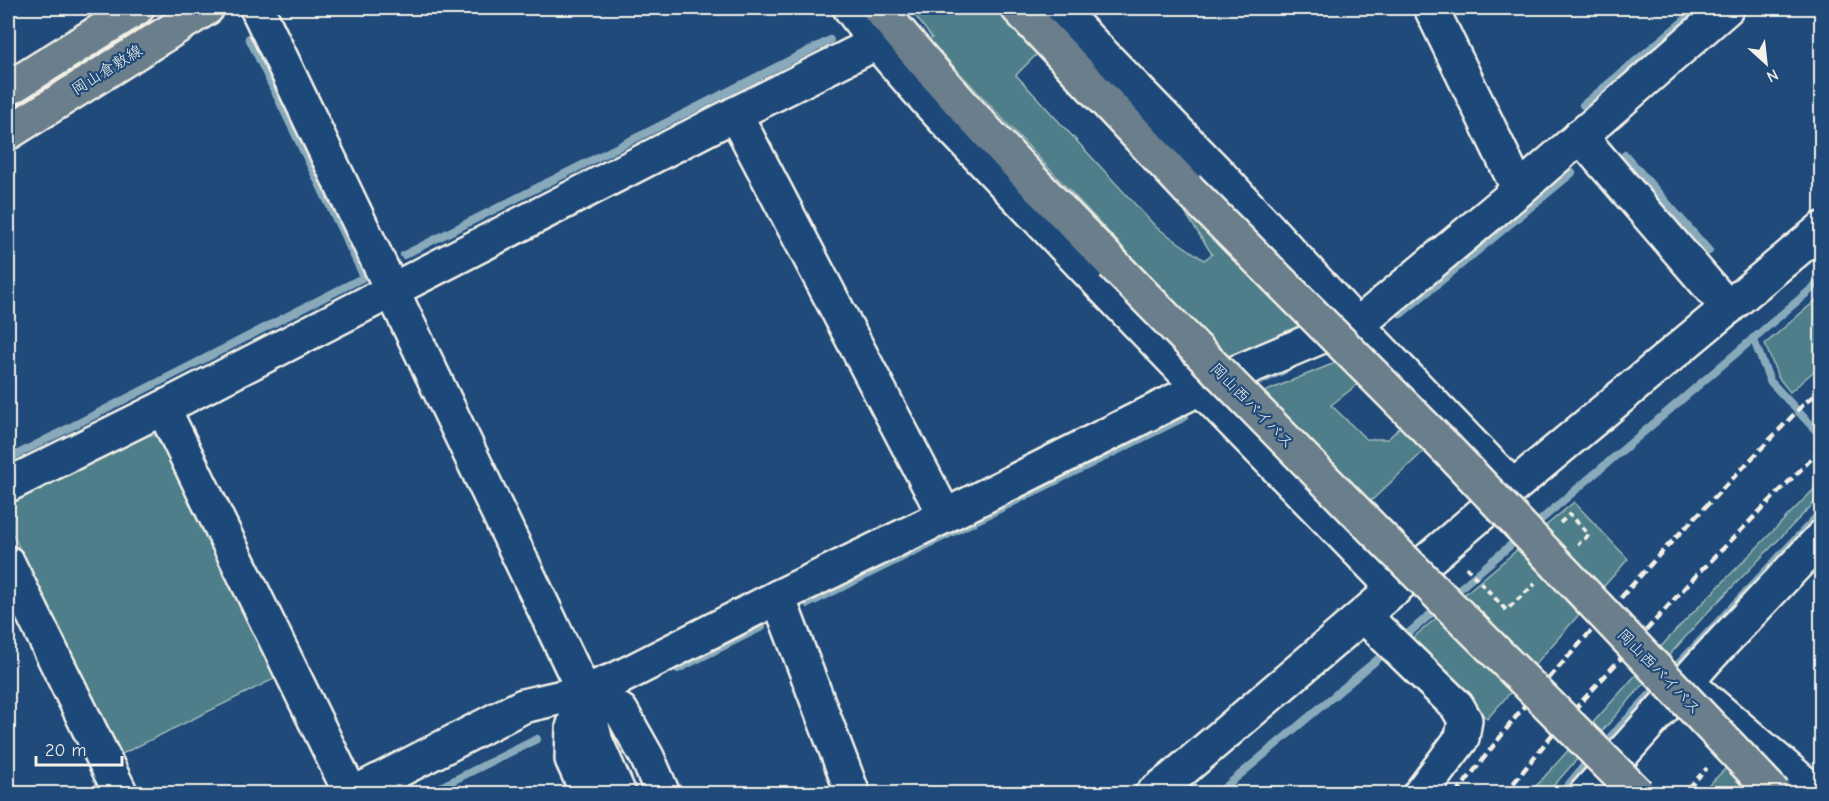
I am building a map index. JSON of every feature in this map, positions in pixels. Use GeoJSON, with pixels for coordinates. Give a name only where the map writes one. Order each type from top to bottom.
{"type":"FeatureCollection","features":[{"type":"Feature","properties":{"kind":"main road"},"geometry":{"type":"LineString","coordinates":[[8,89],[137,8]]}},
{"type":"Feature","properties":{"kind":"main road","name":"岡山倉敷線"},"geometry":{"type":"LineString","coordinates":[[8,133],[207,8]]}},
{"type":"Feature","properties":{"kind":"main road","name":"岡山西バイパス"},"geometry":{"type":"LineString","coordinates":[[879,8],[912,48],[1036,185],[1374,530],[1638,794]]}},
{"type":"Feature","properties":{"kind":"main road","name":"岡山西バイパス"},"geometry":{"type":"LineString","coordinates":[[1018,8],[1187,188],[1448,450],[1775,794]]}},
{"type":"Feature","properties":{"kind":"street"},"geometry":{"type":"LineString","coordinates":[[257,8],[584,692],[596,742],[619,794]]}},
{"type":"Feature","properties":{"kind":"street"},"geometry":{"type":"LineString","coordinates":[[850,8],[876,43],[975,152],[1395,589]]}},
{"type":"Feature","properties":{"kind":"street"},"geometry":{"type":"LineString","coordinates":[[1058,8],[1217,172],[1355,323],[1513,487]]}},
{"type":"Feature","properties":{"kind":"street"},"geometry":{"type":"LineString","coordinates":[[1431,8],[1519,190]]}},
{"type":"Feature","properties":{"kind":"street"},"geometry":{"type":"LineString","coordinates":[[163,408],[352,794],[523,706],[584,692],[620,678],[1200,388],[1368,317],[1519,190],[1727,8]]}},
{"type":"Feature","properties":{"kind":"street"},"geometry":{"type":"LineString","coordinates":[[8,485],[393,291],[876,43]]}},
{"type":"Feature","properties":{"kind":"street"},"geometry":{"type":"LineString","coordinates":[[735,114],[945,516]]}},
{"type":"Feature","properties":{"kind":"street"},"geometry":{"type":"LineString","coordinates":[[1580,136],[1728,308]]}},
{"type":"Feature","properties":{"kind":"street"},"geometry":{"type":"LineString","coordinates":[[1169,788],[1513,487],[1821,230]]}},
{"type":"Feature","properties":{"kind":"street"},"geometry":{"type":"LineString","coordinates":[[1592,791],[1687,682],[1820,543]]}},
{"type":"Feature","properties":{"kind":"street"},"geometry":{"type":"LineString","coordinates":[[8,563],[121,794]]}},
{"type":"Feature","properties":{"kind":"street"},"geometry":{"type":"LineString","coordinates":[[778,597],[853,794]]}},
{"type":"Feature","properties":{"kind":"street"},"geometry":{"type":"LineString","coordinates":[[1364,616],[1457,706],[1465,720],[1462,738],[1420,794]]}},
{"type":"Feature","properties":{"kind":"street"},"geometry":{"type":"LineString","coordinates":[[1687,682],[1817,794]]}},
{"type":"Feature","properties":{"kind":"street"},"geometry":{"type":"LineString","coordinates":[[584,692],[573,728],[572,759],[588,794]]}},
{"type":"Feature","properties":{"kind":"street"},"geometry":{"type":"LineString","coordinates":[[584,692],[621,711],[647,757],[663,794]]}},
{"type":"Feature","properties":{"kind":"path"},"geometry":{"type":"LineString","coordinates":[[1558,525],[1570,514],[1585,530]]}},
{"type":"Feature","properties":{"kind":"path"},"geometry":{"type":"LineString","coordinates":[[1471,571],[1506,610],[1542,577]]}},
{"type":"Feature","properties":{"kind":"green space"},"geometry":{"type":"Polygon","coordinates":[[[915,8],[1001,8],[1039,52],[1016,75],[1156,227],[1204,260],[1212,254],[1180,205],[1203,183],[1333,316],[1199,369],[1107,277],[1129,254],[929,40],[932,38],[911,10],[915,8]]]}},
{"type":"Feature","properties":{"kind":"green space"},"geometry":{"type":"Polygon","coordinates":[[[1821,296],[1821,365],[1790,392],[1778,377],[1765,344],[1821,296]]]}},
{"type":"Feature","properties":{"kind":"green space"},"geometry":{"type":"Polygon","coordinates":[[[1369,349],[1384,364],[1331,405],[1366,439],[1388,439],[1419,401],[1446,430],[1351,520],[1232,405],[1369,349]]]}},
{"type":"Feature","properties":{"kind":"green space"},"geometry":{"type":"Polygon","coordinates":[[[145,433],[164,438],[282,675],[122,754],[8,525],[8,503],[145,433]]]}},
{"type":"Feature","properties":{"kind":"green space"},"geometry":{"type":"Polygon","coordinates":[[[1821,482],[1821,496],[1704,616],[1547,793],[1529,794],[1676,630],[1821,482]]]}},
{"type":"Feature","properties":{"kind":"green space"},"geometry":{"type":"Polygon","coordinates":[[[1574,502],[1628,559],[1487,719],[1409,641],[1574,502]]]}},
{"type":"Feature","properties":{"kind":"green space"},"geometry":{"type":"Polygon","coordinates":[[[1751,743],[1796,794],[1700,794],[1751,743]]]}},
{"type":"Feature","properties":{"kind":"waterway"},"geometry":{"type":"LineString","coordinates":[[1583,105],[1699,8]]}},
{"type":"Feature","properties":{"kind":"waterway"},"geometry":{"type":"LineString","coordinates":[[8,459],[364,277],[249,38]]}},
{"type":"Feature","properties":{"kind":"waterway"},"geometry":{"type":"LineString","coordinates":[[404,255],[830,40]]}},
{"type":"Feature","properties":{"kind":"waterway"},"geometry":{"type":"LineString","coordinates":[[1625,155],[1709,251]]}},
{"type":"Feature","properties":{"kind":"waterway"},"geometry":{"type":"LineString","coordinates":[[1401,314],[1572,173]]}},
{"type":"Feature","properties":{"kind":"waterway"},"geometry":{"type":"LineString","coordinates":[[1530,529],[1822,280]]}},
{"type":"Feature","properties":{"kind":"waterway"},"geometry":{"type":"LineString","coordinates":[[1753,338],[1770,381],[1822,437]]}},
{"type":"Feature","properties":{"kind":"waterway"},"geometry":{"type":"LineString","coordinates":[[1244,388],[1284,370]]}},
{"type":"Feature","properties":{"kind":"waterway"},"geometry":{"type":"LineString","coordinates":[[808,604],[1185,417]]}},
{"type":"Feature","properties":{"kind":"waterway"},"geometry":{"type":"LineString","coordinates":[[1670,673],[1822,511]]}},
{"type":"Feature","properties":{"kind":"waterway"},"geometry":{"type":"LineString","coordinates":[[1450,597],[1520,537]]}},
{"type":"Feature","properties":{"kind":"waterway"},"geometry":{"type":"LineString","coordinates":[[1404,637],[1440,606]]}},
{"type":"Feature","properties":{"kind":"waterway"},"geometry":{"type":"LineString","coordinates":[[678,669],[762,627]]}},
{"type":"Feature","properties":{"kind":"waterway"},"geometry":{"type":"LineString","coordinates":[[1217,794],[1379,658]]}},
{"type":"Feature","properties":{"kind":"waterway"},"geometry":{"type":"LineString","coordinates":[[1600,748],[1661,683]]}},
{"type":"Feature","properties":{"kind":"waterway"},"geometry":{"type":"LineString","coordinates":[[426,794],[537,739]]}},
{"type":"Feature","properties":{"kind":"waterway"},"geometry":{"type":"LineString","coordinates":[[1561,794],[1591,757]]}},
{"type":"Feature","properties":{"kind":"railway"},"geometry":{"type":"LineString","coordinates":[[1456,794],[1525,705],[1659,555],[1805,403],[1822,389]]}},
{"type":"Feature","properties":{"kind":"railway"},"geometry":{"type":"LineString","coordinates":[[1505,794],[1555,731],[1690,582],[1822,448]]}}]}
